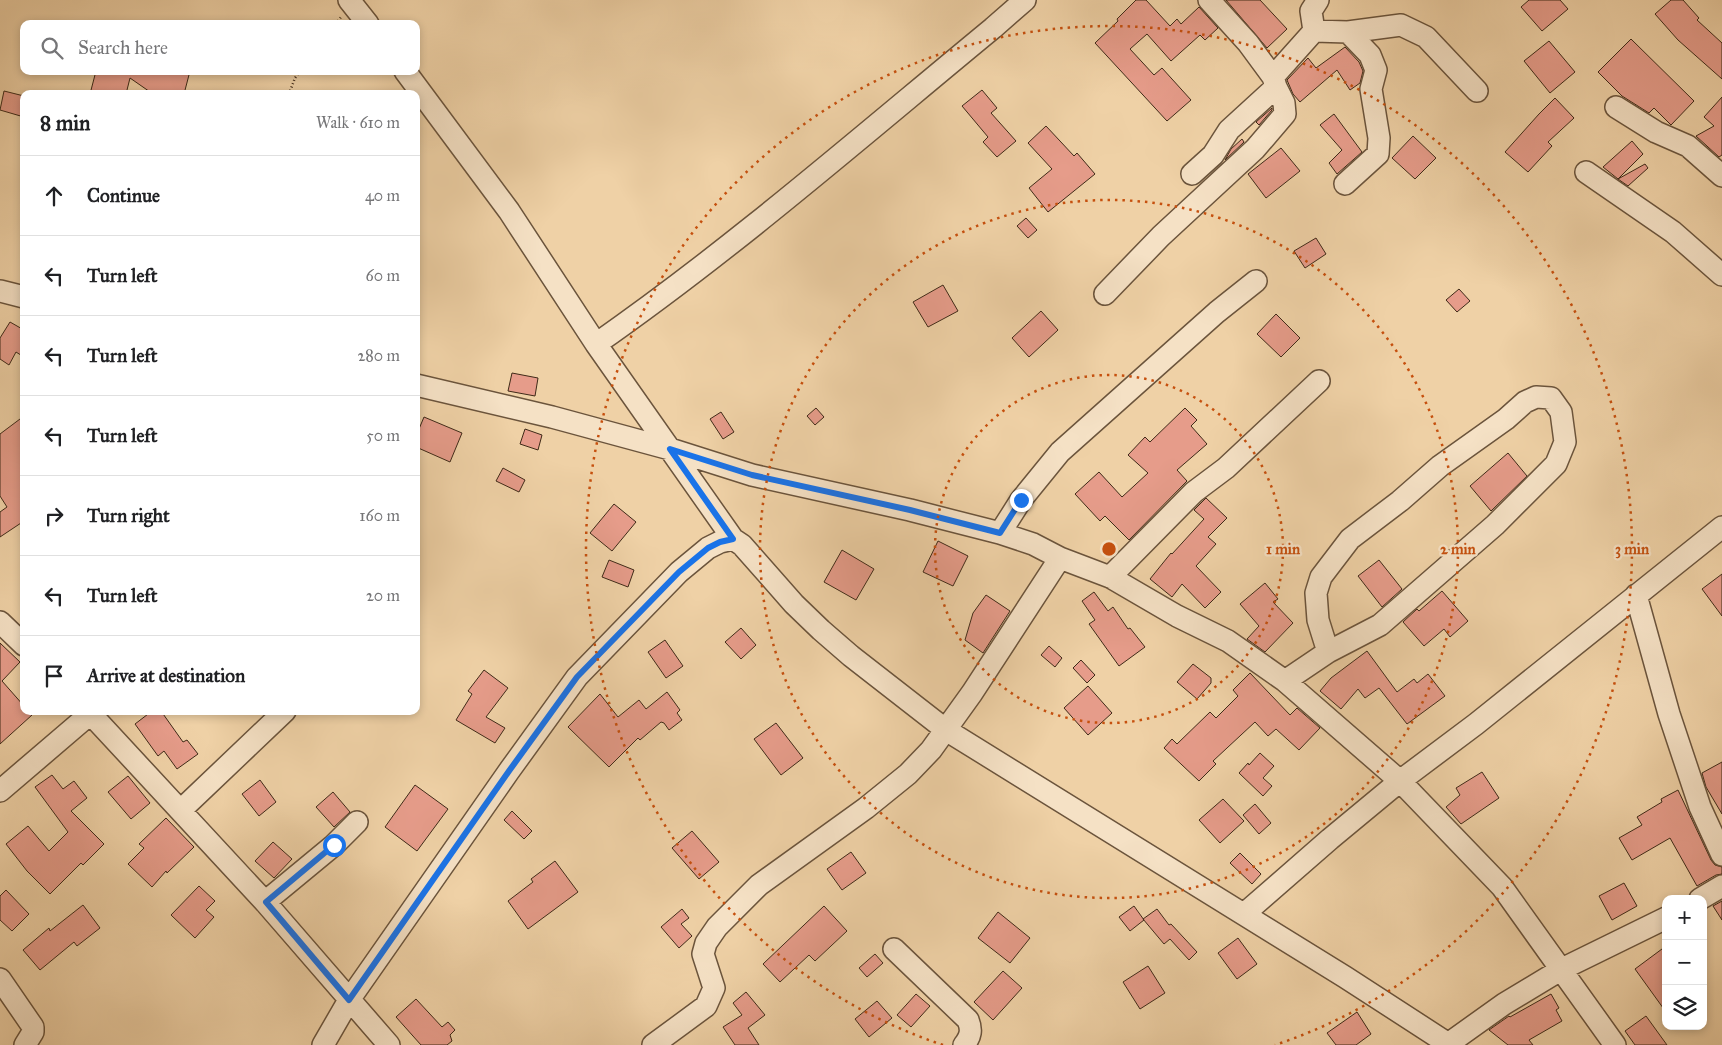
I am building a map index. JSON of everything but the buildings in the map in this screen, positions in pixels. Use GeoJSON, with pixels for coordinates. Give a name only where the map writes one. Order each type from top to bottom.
{"type":"FeatureCollection","features":[{"type":"Feature","properties":{"kind":"street"},"geometry":{"type":"LineString","coordinates":[[349,0],[365,20]]}},
{"type":"Feature","properties":{"kind":"street"},"geometry":{"type":"LineString","coordinates":[[596,344],[705,263],[798,190],[994,28],[1024,0]]}},
{"type":"Feature","properties":{"kind":"street"},"geometry":{"type":"LineString","coordinates":[[1105,294],[1161,236],[1255,148],[1282,119],[1286,110],[1274,82],[1248,43],[1209,0]]}},
{"type":"Feature","properties":{"kind":"street"},"geometry":{"type":"LineString","coordinates":[[1192,174],[1213,155],[1229,130],[1274,82],[1314,31],[1311,11],[1318,0]]}},
{"type":"Feature","properties":{"kind":"street"},"geometry":{"type":"LineString","coordinates":[[1314,31],[1348,32],[1401,26],[1426,37],[1477,91]]}},
{"type":"Feature","properties":{"kind":"street"},"geometry":{"type":"LineString","coordinates":[[1345,184],[1378,154],[1379,138],[1371,89],[1376,70],[1370,55],[1348,32]]}},
{"type":"Feature","properties":{"kind":"street"},"geometry":{"type":"LineString","coordinates":[[408,75],[419,90]]}},
{"type":"Feature","properties":{"kind":"street"},"geometry":{"type":"LineString","coordinates":[[420,91],[509,211],[596,344],[733,539],[742,546],[794,604],[851,656],[946,730],[1244,914],[1443,1043],[1562,969],[1662,920]]}},
{"type":"Feature","properties":{"kind":"street"},"geometry":{"type":"LineString","coordinates":[[1616,107],[1656,132],[1688,146],[1722,176]]}},
{"type":"Feature","properties":{"kind":"street"},"geometry":{"type":"LineString","coordinates":[[1586,172],[1673,232],[1722,275]]}},
{"type":"Feature","properties":{"kind":"street"},"geometry":{"type":"LineString","coordinates":[[1000,533],[1021,500],[1060,452],[1217,312],[1256,281]]}},
{"type":"Feature","properties":{"kind":"street"},"geometry":{"type":"LineString","coordinates":[[0,291],[20,296]]}},
{"type":"Feature","properties":{"kind":"street"},"geometry":{"type":"LineString","coordinates":[[1110,577],[1194,492],[1226,468],[1319,381]]}},
{"type":"Feature","properties":{"kind":"street"},"geometry":{"type":"LineString","coordinates":[[420,386],[552,417],[670,449],[752,475],[910,510],[1000,533],[1033,544],[1060,558],[1110,577],[1177,616],[1228,641],[1285,681],[1400,781],[1502,887],[1615,1045]]}},
{"type":"Feature","properties":{"kind":"street"},"geometry":{"type":"LineString","coordinates":[[1285,681],[1328,652],[1380,626],[1496,525],[1556,464],[1565,442],[1561,412],[1551,398],[1536,397],[1525,402],[1506,419],[1440,466],[1400,501],[1350,539],[1321,576],[1316,593],[1318,620],[1328,652]]}},
{"type":"Feature","properties":{"kind":"street"},"geometry":{"type":"LineString","coordinates":[[1244,914],[1400,781],[1476,724],[1722,527]]}},
{"type":"Feature","properties":{"kind":"street"},"geometry":{"type":"LineString","coordinates":[[323,1045],[349,1000],[577,677],[679,572],[708,548],[720,542],[733,539]]}},
{"type":"Feature","properties":{"kind":"street"},"geometry":{"type":"LineString","coordinates":[[653,1045],[706,1006],[714,988],[703,954],[706,943],[717,927],[759,885],[866,808],[908,774],[931,750],[1060,558]]}},
{"type":"Feature","properties":{"kind":"street"},"geometry":{"type":"LineString","coordinates":[[1636,595],[1669,714],[1700,807],[1722,855]]}},
{"type":"Feature","properties":{"kind":"street"},"geometry":{"type":"LineString","coordinates":[[0,622],[20,641]]}},
{"type":"Feature","properties":{"kind":"street"},"geometry":{"type":"LineString","coordinates":[[0,791],[86,715]]}},
{"type":"Feature","properties":{"kind":"street"},"geometry":{"type":"LineString","coordinates":[[92,715],[266,902],[389,1045]]}},
{"type":"Feature","properties":{"kind":"street"},"geometry":{"type":"LineString","coordinates":[[181,810],[281,715]]}},
{"type":"Feature","properties":{"kind":"street"},"geometry":{"type":"LineString","coordinates":[[266,902],[334,845],[357,822]]}},
{"type":"Feature","properties":{"kind":"street"},"geometry":{"type":"LineString","coordinates":[[1707,895],[1722,886]]}},
{"type":"Feature","properties":{"kind":"street"},"geometry":{"type":"LineString","coordinates":[[894,949],[968,1020],[971,1034],[964,1045]]}},
{"type":"Feature","properties":{"kind":"street"},"geometry":{"type":"LineString","coordinates":[[0,979],[33,1027],[33,1032],[25,1045]]}},
{"type":"Feature","properties":{"kind":"path"},"geometry":{"type":"LineString","coordinates":[[290,90],[297,75]]}},
{"type":"Feature","properties":{"kind":"route"},"geometry":{"type":"LineString","coordinates":[[334,845],[266,902],[349,1000],[577,677],[679,572],[708,548],[720,542],[733,539],[670,449],[752,475],[910,510],[1000,533],[1021,500]]}}]}
